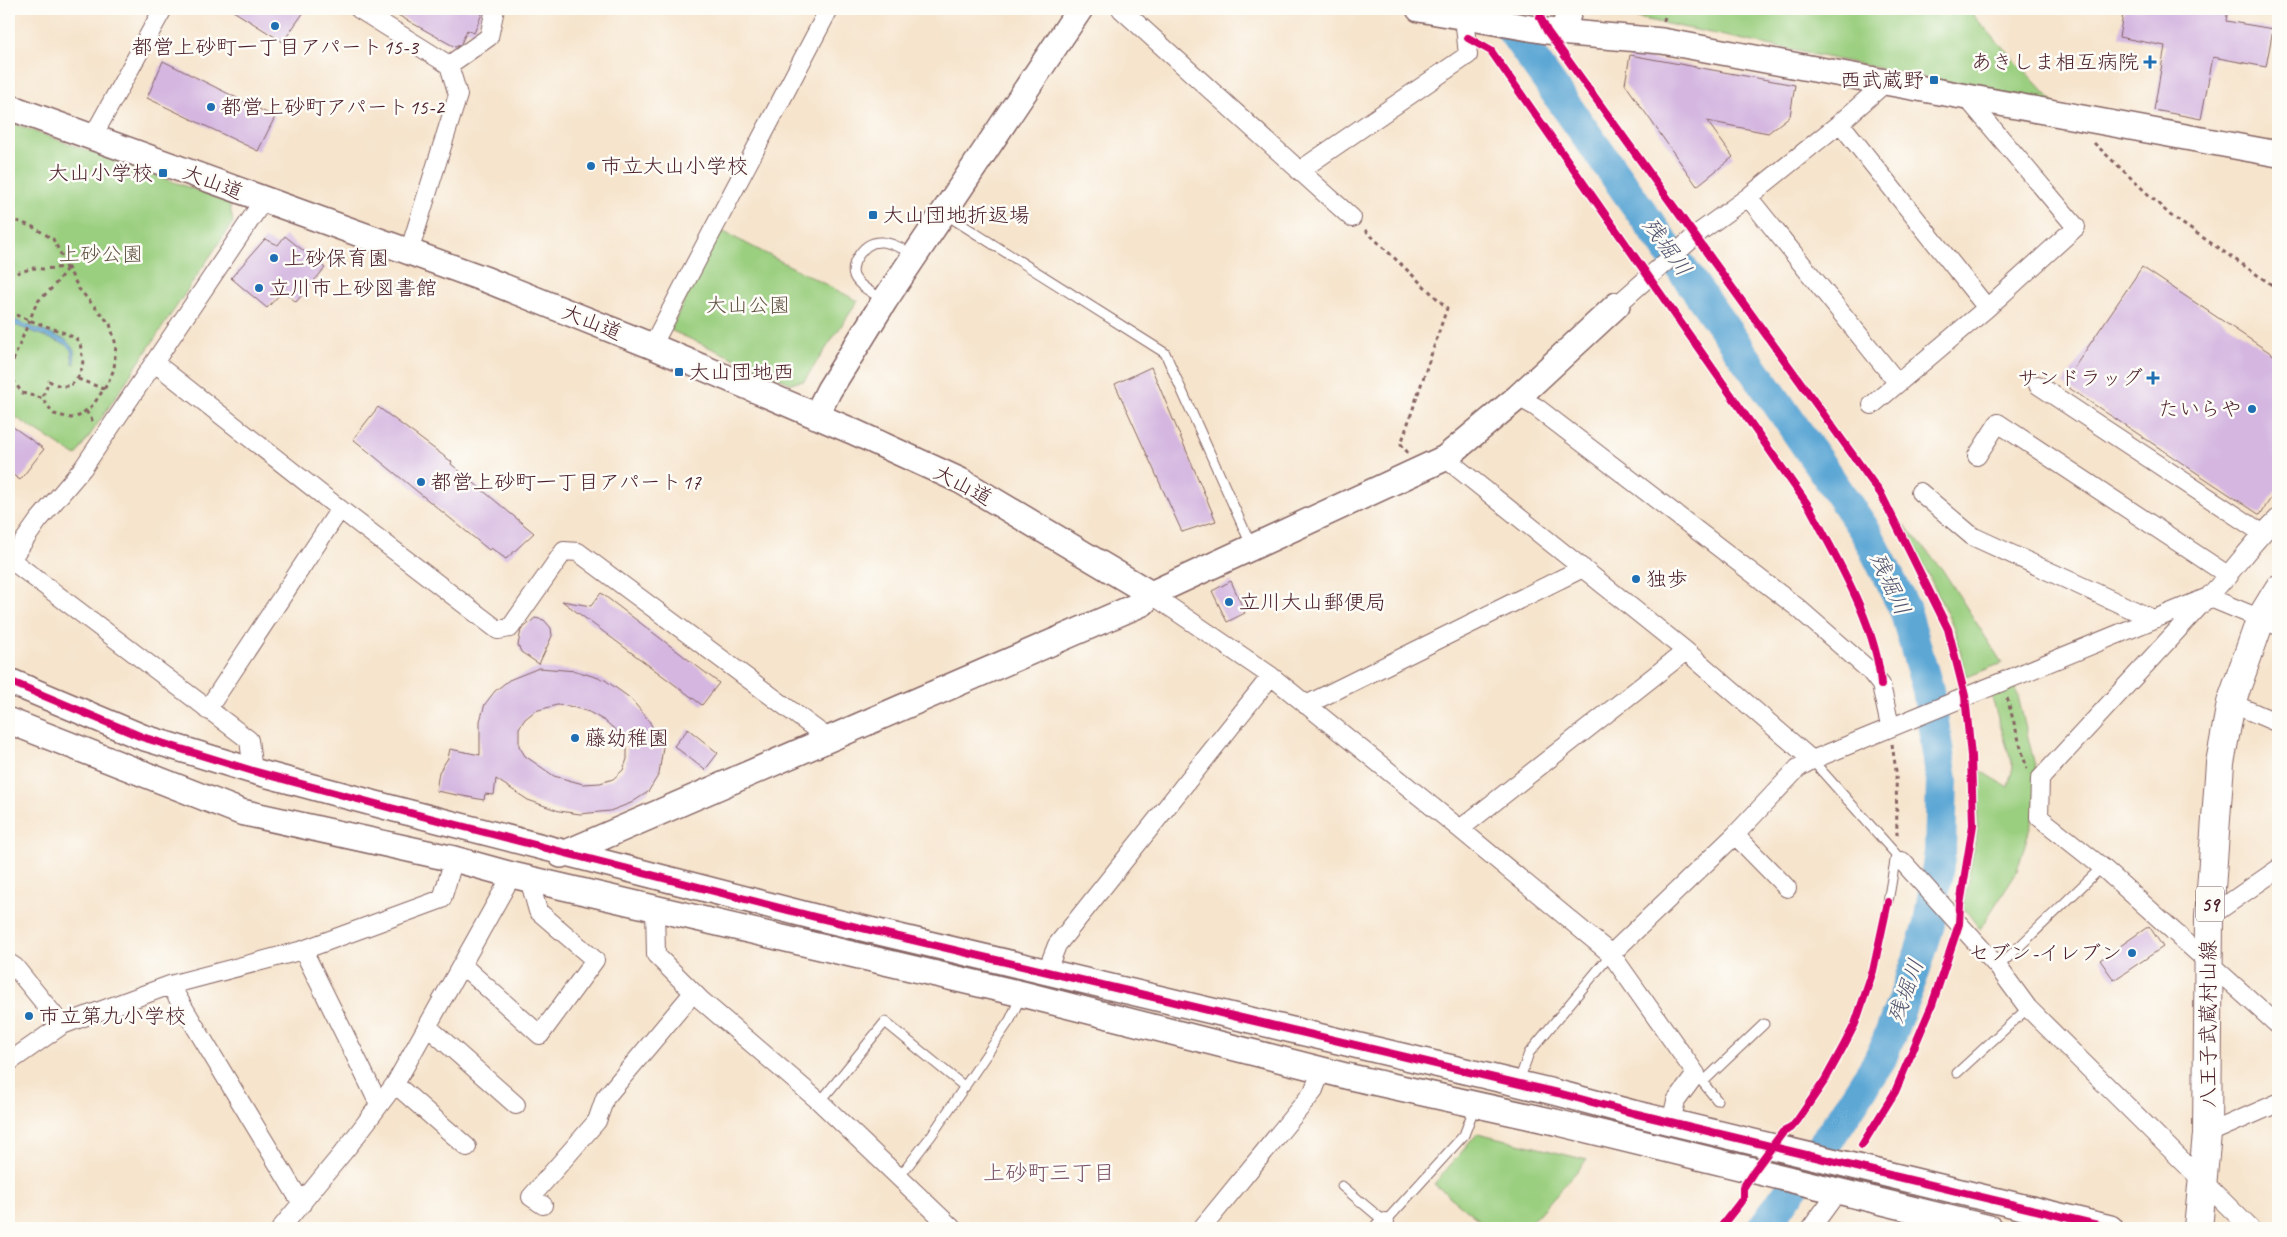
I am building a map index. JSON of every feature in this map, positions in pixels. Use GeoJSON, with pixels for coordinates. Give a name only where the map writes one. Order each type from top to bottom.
{"type":"FeatureCollection","features":[{"type":"Feature","properties":{"kind":"main road","name":"八王子武蔵村山線"},"geometry":{"type":"LineString","coordinates":[[2198,1228],[2207,1134],[2207,963],[2216,795],[2231,703],[2269,622],[2278,590]]}},
{"type":"Feature","properties":{"kind":"street"},"geometry":{"type":"LineString","coordinates":[[93,136],[164,9]]}},
{"type":"Feature","properties":{"kind":"street"},"geometry":{"type":"LineString","coordinates":[[449,65],[490,37],[495,9]]}},
{"type":"Feature","properties":{"kind":"street"},"geometry":{"type":"LineString","coordinates":[[652,346],[829,9]]}},
{"type":"Feature","properties":{"kind":"street"},"geometry":{"type":"LineString","coordinates":[[816,416],[829,390],[885,300],[1080,9]]}},
{"type":"Feature","properties":{"kind":"street"},"geometry":{"type":"LineString","coordinates":[[1121,9],[1352,218]]}},
{"type":"Feature","properties":{"kind":"street"},"geometry":{"type":"LineString","coordinates":[[1419,9],[1468,18],[1561,20],[1885,83],[2278,154]]}},
{"type":"Feature","properties":{"kind":"street"},"geometry":{"type":"LineString","coordinates":[[370,12],[449,65],[458,95],[409,252]]}},
{"type":"Feature","properties":{"kind":"street"},"geometry":{"type":"LineString","coordinates":[[1300,170],[1468,55],[1468,18]]}},
{"type":"Feature","properties":{"kind":"street"},"geometry":{"type":"LineString","coordinates":[[281,1228],[350,1144],[395,1084],[462,965],[521,877],[567,853],[1143,603],[1151,594],[1445,458],[1518,397],[1617,305],[1701,231],[1748,197],[1840,124],[1885,83]]}},
{"type":"Feature","properties":{"kind":"street"},"geometry":{"type":"LineString","coordinates":[[1872,404],[1987,308],[2076,227],[1966,97]]}},
{"type":"Feature","properties":{"kind":"street","name":"大山道"},"geometry":{"type":"LineString","coordinates":[[9,107],[93,136],[263,201],[487,280],[652,346],[816,416],[961,481],[1151,594]]}},
{"type":"Feature","properties":{"kind":"street"},"geometry":{"type":"LineString","coordinates":[[1840,124],[1987,308]]}},
{"type":"Feature","properties":{"kind":"street"},"geometry":{"type":"LineString","coordinates":[[1748,197],[1897,382]]}},
{"type":"Feature","properties":{"kind":"street"},"geometry":{"type":"LineString","coordinates":[[253,771],[249,740],[11,557],[38,521],[83,468],[263,201]]}},
{"type":"Feature","properties":{"kind":"street"},"geometry":{"type":"LineString","coordinates":[[154,363],[498,630],[510,628],[564,551],[578,552],[829,739]]}},
{"type":"Feature","properties":{"kind":"street"},"geometry":{"type":"LineString","coordinates":[[2038,385],[2262,533]]}},
{"type":"Feature","properties":{"kind":"street"},"geometry":{"type":"LineString","coordinates":[[1518,397],[1536,407],[1730,554],[1798,608],[1870,670],[1882,685],[1894,724]]}},
{"type":"Feature","properties":{"kind":"street"},"geometry":{"type":"LineString","coordinates":[[1978,456],[1998,423],[2229,576]]}},
{"type":"Feature","properties":{"kind":"street"},"geometry":{"type":"LineString","coordinates":[[1445,458],[1686,651],[1812,760]]}},
{"type":"Feature","properties":{"kind":"street"},"geometry":{"type":"LineString","coordinates":[[1920,492],[1972,536],[2153,619]]}},
{"type":"Feature","properties":{"kind":"street"},"geometry":{"type":"LineString","coordinates":[[208,710],[340,509]]}},
{"type":"Feature","properties":{"kind":"street"},"geometry":{"type":"LineString","coordinates":[[2278,518],[2262,533],[2229,576],[2040,779],[2038,817],[2102,867],[2278,1025]]}},
{"type":"Feature","properties":{"kind":"street"},"geometry":{"type":"LineString","coordinates":[[1306,705],[1583,568]]}},
{"type":"Feature","properties":{"kind":"street"},"geometry":{"type":"LineString","coordinates":[[1151,594],[1271,676],[1460,828],[1610,954],[1699,1078],[1680,1094],[1671,1122]]}},
{"type":"Feature","properties":{"kind":"street"},"geometry":{"type":"LineString","coordinates":[[1610,954],[1735,835],[1798,768],[1812,760],[1894,724],[2208,597],[2269,622]]}},
{"type":"Feature","properties":{"kind":"street"},"geometry":{"type":"LineString","coordinates":[[1460,828],[1686,651]]}},
{"type":"Feature","properties":{"kind":"street"},"geometry":{"type":"LineString","coordinates":[[1046,973],[1057,945],[1271,676]]}},
{"type":"Feature","properties":{"kind":"street"},"geometry":{"type":"LineString","coordinates":[[9,681],[142,738],[253,771],[567,853],[1046,973],[1558,1093],[2110,1228]]}},
{"type":"Feature","properties":{"kind":"street"},"geometry":{"type":"LineString","coordinates":[[2231,703],[2278,723]]}},
{"type":"Feature","properties":{"kind":"street"},"geometry":{"type":"LineString","coordinates":[[9,721],[241,812],[454,859],[521,877],[1022,994],[1346,1076],[1555,1122],[1989,1228]]}},
{"type":"Feature","properties":{"kind":"street"},"geometry":{"type":"LineString","coordinates":[[1735,835],[1787,888]]}},
{"type":"Feature","properties":{"kind":"street"},"geometry":{"type":"LineString","coordinates":[[1899,858],[1998,967],[2028,1008],[2250,1228]]}},
{"type":"Feature","properties":{"kind":"street"},"geometry":{"type":"LineString","coordinates":[[9,1062],[62,1025],[170,985],[303,950],[442,899],[454,859]]}},
{"type":"Feature","properties":{"kind":"street"},"geometry":{"type":"LineString","coordinates":[[2209,917],[2278,869]]}},
{"type":"Feature","properties":{"kind":"street"},"geometry":{"type":"LineString","coordinates":[[462,965],[540,1035],[595,960],[538,911],[521,877]]}},
{"type":"Feature","properties":{"kind":"street"},"geometry":{"type":"LineString","coordinates":[[656,908],[656,955],[693,993],[820,1102],[900,1176],[952,1228]]}},
{"type":"Feature","properties":{"kind":"street"},"geometry":{"type":"LineString","coordinates":[[303,950],[379,1104]]}},
{"type":"Feature","properties":{"kind":"street"},"geometry":{"type":"LineString","coordinates":[[9,963],[62,1025]]}},
{"type":"Feature","properties":{"kind":"street"},"geometry":{"type":"LineString","coordinates":[[170,985],[302,1204]]}},
{"type":"Feature","properties":{"kind":"street"},"geometry":{"type":"LineString","coordinates":[[543,1205],[531,1197],[597,1121],[605,1098],[693,993]]}},
{"type":"Feature","properties":{"kind":"street"},"geometry":{"type":"LineString","coordinates":[[428,1027],[516,1104]]}},
{"type":"Feature","properties":{"kind":"street"},"geometry":{"type":"LineString","coordinates":[[1346,1076],[1344,1064],[1351,1053],[1370,1049]]}},
{"type":"Feature","properties":{"kind":"street"},"geometry":{"type":"LineString","coordinates":[[1202,1228],[1313,1092],[1322,1070]]}},
{"type":"Feature","properties":{"kind":"street"},"geometry":{"type":"LineString","coordinates":[[395,1084],[467,1147]]}},
{"type":"Feature","properties":{"kind":"street"},"geometry":{"type":"LineString","coordinates":[[1555,1122],[1566,1116],[1565,1103],[1558,1093]]}},
{"type":"Feature","properties":{"kind":"street"},"geometry":{"type":"LineString","coordinates":[[2207,1134],[2278,1103]]}},
{"type":"Feature","properties":{"kind":"street"},"geometry":{"type":"LineString","coordinates":[[1811,1228],[1832,1189]]}},
{"type":"Feature","properties":{"kind":"lane"},"geometry":{"type":"LineString","coordinates":[[944,212],[1165,353],[1252,547]]}},
{"type":"Feature","properties":{"kind":"lane"},"geometry":{"type":"LineString","coordinates":[[885,300],[861,285],[854,275],[854,262],[863,247],[873,241],[886,242],[916,255]]}},
{"type":"Feature","properties":{"kind":"lane"},"geometry":{"type":"LineString","coordinates":[[1812,760],[1899,858],[1888,902]]}},
{"type":"Feature","properties":{"kind":"lane"},"geometry":{"type":"LineString","coordinates":[[1998,967],[2102,867]]}},
{"type":"Feature","properties":{"kind":"lane"},"geometry":{"type":"LineString","coordinates":[[1518,1084],[1529,1053],[1610,954]]}},
{"type":"Feature","properties":{"kind":"lane"},"geometry":{"type":"LineString","coordinates":[[900,1176],[1010,1020],[1022,994]]}},
{"type":"Feature","properties":{"kind":"lane"},"geometry":{"type":"LineString","coordinates":[[1957,1073],[2028,1008]]}},
{"type":"Feature","properties":{"kind":"lane"},"geometry":{"type":"LineString","coordinates":[[820,1102],[885,1022],[964,1087]]}},
{"type":"Feature","properties":{"kind":"lane"},"geometry":{"type":"LineString","coordinates":[[1717,1100],[1699,1078],[1764,1024]]}},
{"type":"Feature","properties":{"kind":"lane"},"geometry":{"type":"LineString","coordinates":[[1342,1186],[1382,1225],[1464,1135],[1475,1104]]}},
{"type":"Feature","properties":{"kind":"path"},"geometry":{"type":"LineString","coordinates":[[1938,9],[1940,16]]}},
{"type":"Feature","properties":{"kind":"path"},"geometry":{"type":"LineString","coordinates":[[2092,142],[2170,215],[2278,289]]}},
{"type":"Feature","properties":{"kind":"path"},"geometry":{"type":"LineString","coordinates":[[9,218],[33,227],[53,239],[68,267],[79,289],[110,324],[116,345],[114,369],[104,389],[86,411],[71,418],[54,414],[42,398],[22,393],[13,380],[9,368],[37,302],[53,287],[68,267]]}},
{"type":"Feature","properties":{"kind":"path"},"geometry":{"type":"LineString","coordinates":[[1352,218],[1447,308],[1401,444],[1421,469]]}},
{"type":"Feature","properties":{"kind":"path"},"geometry":{"type":"LineString","coordinates":[[9,275],[34,268],[68,267]]}},
{"type":"Feature","properties":{"kind":"path"},"geometry":{"type":"LineString","coordinates":[[9,311],[28,323],[72,335],[80,343],[83,361],[78,379],[70,386],[60,386],[49,381],[42,398]]}},
{"type":"Feature","properties":{"kind":"path"},"geometry":{"type":"LineString","coordinates":[[78,379],[104,389]]}},
{"type":"Feature","properties":{"kind":"path"},"geometry":{"type":"LineString","coordinates":[[86,411],[96,427]]}},
{"type":"Feature","properties":{"kind":"path"},"geometry":{"type":"LineString","coordinates":[[2002,681],[2027,770]]}},
{"type":"Feature","properties":{"kind":"path"},"geometry":{"type":"LineString","coordinates":[[1894,724],[1899,858]]}},
{"type":"Feature","properties":{"kind":"green space"},"geometry":{"type":"Polygon","coordinates":[[[1619,9],[1977,9],[1971,13],[2056,105],[1624,15],[1619,9]]]}},
{"type":"Feature","properties":{"kind":"green space","name":"上砂公園"},"geometry":{"type":"Polygon","coordinates":[[[9,122],[229,202],[233,222],[76,456],[9,413],[9,122]]]}},
{"type":"Feature","properties":{"kind":"green space","name":"大山公園"},"geometry":{"type":"Polygon","coordinates":[[[720,230],[858,301],[804,381],[790,383],[670,330],[720,230]]]}},
{"type":"Feature","properties":{"kind":"green space"},"geometry":{"type":"Polygon","coordinates":[[[1905,526],[1942,569],[2002,663],[1967,677],[1954,628],[1905,526]]]}},
{"type":"Feature","properties":{"kind":"green space"},"geometry":{"type":"Polygon","coordinates":[[[2015,684],[2036,770],[2035,811],[2017,871],[1980,929],[1963,907],[1978,826],[1976,768],[2008,787],[2013,767],[1991,695],[2015,684]]]}},
{"type":"Feature","properties":{"kind":"green space"},"geometry":{"type":"Polygon","coordinates":[[[1478,1133],[1587,1160],[1526,1228],[1489,1228],[1434,1184],[1478,1133]]]}},
{"type":"Feature","properties":{"kind":"water"},"geometry":{"type":"Polygon","coordinates":[[[9,318],[66,340],[74,350],[75,364],[73,363],[71,350],[65,344],[9,323],[9,318]]]}},
{"type":"Feature","properties":{"kind":"building","name":"都営上砂町一丁目アパート15-3"},"geometry":{"type":"Polygon","coordinates":[[[230,9],[306,9],[283,42],[230,9]]]}},
{"type":"Feature","properties":{"kind":"building"},"geometry":{"type":"Polygon","coordinates":[[[387,9],[484,9],[474,33],[467,30],[461,44],[455,47],[387,9]]]}},
{"type":"Feature","properties":{"kind":"building"},"geometry":{"type":"Polygon","coordinates":[[[2124,9],[2228,9],[2226,21],[2273,29],[2266,67],[2213,57],[2201,119],[2154,110],[2165,46],[2119,37],[2124,9]]]}},
{"type":"Feature","properties":{"kind":"building"},"geometry":{"type":"Polygon","coordinates":[[[1630,55],[1795,85],[1790,116],[1768,133],[1707,121],[1733,157],[1697,186],[1625,84],[1630,55]]]}},
{"type":"Feature","properties":{"kind":"building","name":"都営上砂町アパート15-2"},"geometry":{"type":"Polygon","coordinates":[[[163,61],[275,117],[258,151],[147,98],[163,61]]]}},
{"type":"Feature","properties":{"kind":"building"},"geometry":{"type":"Polygon","coordinates":[[[285,236],[325,268],[296,302],[283,291],[267,308],[231,278],[265,239],[278,245],[285,236]]]}},
{"type":"Feature","properties":{"kind":"building"},"geometry":{"type":"Polygon","coordinates":[[[2142,267],[2278,358],[2278,487],[2260,515],[2063,384],[2142,267]]]}},
{"type":"Feature","properties":{"kind":"building"},"geometry":{"type":"Polygon","coordinates":[[[1151,367],[1216,521],[1182,532],[1115,384],[1151,367]]]}},
{"type":"Feature","properties":{"kind":"building","name":"都営上砂町一丁目アパート17"},"geometry":{"type":"Polygon","coordinates":[[[378,407],[452,462],[451,464],[534,533],[506,559],[491,548],[489,550],[353,439],[378,407]]]}},
{"type":"Feature","properties":{"kind":"building"},"geometry":{"type":"Polygon","coordinates":[[[9,424],[44,449],[20,480],[9,472],[9,424]]]}},
{"type":"Feature","properties":{"kind":"building","name":"立川大山郵便局"},"geometry":{"type":"Polygon","coordinates":[[[1231,581],[1245,613],[1227,622],[1212,591],[1231,581]]]}},
{"type":"Feature","properties":{"kind":"building"},"geometry":{"type":"Polygon","coordinates":[[[601,593],[719,683],[702,705],[562,601],[591,606],[601,593]]]}},
{"type":"Feature","properties":{"kind":"building"},"geometry":{"type":"Polygon","coordinates":[[[535,618],[544,620],[551,628],[552,636],[539,664],[521,652],[518,645],[521,630],[535,618]]]}},
{"type":"Feature","properties":{"kind":"building"},"geometry":{"type":"Polygon","coordinates":[[[539,668],[576,671],[605,680],[630,698],[648,719],[663,747],[659,774],[648,792],[631,803],[610,811],[580,814],[559,811],[528,800],[496,779],[494,795],[485,794],[484,800],[436,791],[439,772],[448,758],[450,749],[480,755],[480,721],[485,704],[495,691],[509,680],[539,668]],[[557,705],[535,711],[525,719],[519,728],[519,746],[525,756],[554,776],[583,784],[600,783],[613,779],[623,770],[627,759],[627,747],[619,733],[605,721],[589,712],[569,706],[557,705]]]}},
{"type":"Feature","properties":{"kind":"building"},"geometry":{"type":"Polygon","coordinates":[[[688,729],[718,753],[705,770],[674,746],[688,729]]]}},
{"type":"Feature","properties":{"kind":"building","name":"セブン-イレブン"},"geometry":{"type":"Polygon","coordinates":[[[2149,926],[2163,947],[2114,980],[2100,960],[2149,926]]]}},
{"type":"Feature","properties":{"kind":"waterway","name":"残堀川"},"geometry":{"type":"LineString","coordinates":[[1497,9],[1778,404],[1866,532],[1905,610],[1928,690],[1942,780],[1940,852],[1929,924],[1915,969],[1881,1058],[1839,1123],[1763,1228]]}},
{"type":"Feature","properties":{"kind":"cycle path"},"geometry":{"type":"LineString","coordinates":[[1543,9],[1540,17],[1547,31],[1881,494],[1948,629],[1965,696],[1971,756],[1973,825],[1960,905],[1959,924],[1932,1005],[1895,1092],[1862,1145]]}},
{"type":"Feature","properties":{"kind":"cycle path"},"geometry":{"type":"LineString","coordinates":[[1468,38],[1491,51],[1810,508],[1843,571],[1864,617],[1878,663],[1881,685]]}},
{"type":"Feature","properties":{"kind":"cycle path"},"geometry":{"type":"LineString","coordinates":[[9,681],[142,737],[253,771],[391,808],[815,917],[1558,1093],[1633,1113],[2110,1228]]}},
{"type":"Feature","properties":{"kind":"cycle path"},"geometry":{"type":"LineString","coordinates":[[1720,1228],[1743,1198],[1743,1188],[1754,1171],[1783,1132],[1791,1128],[1797,1121],[1825,1080],[1855,1024],[1873,971],[1888,902]]}},
{"type":"Feature","properties":{"kind":"place","name":"都営上砂町一丁目アパート15-3"},"geometry":{"type":"Point","coordinates":[275,26]}},
{"type":"Feature","properties":{"kind":"place","name":"あきしま相互病院"},"geometry":{"type":"Point","coordinates":[2150,62]}},
{"type":"Feature","properties":{"kind":"place","name":"西武蔵野"},"geometry":{"type":"Point","coordinates":[1934,80]}},
{"type":"Feature","properties":{"kind":"place","name":"都営上砂町アパート15-2"},"geometry":{"type":"Point","coordinates":[211,107]}},
{"type":"Feature","properties":{"kind":"place","name":"市立大山小学校"},"geometry":{"type":"Point","coordinates":[591,166]}},
{"type":"Feature","properties":{"kind":"place","name":"大山小学校"},"geometry":{"type":"Point","coordinates":[163,173]}},
{"type":"Feature","properties":{"kind":"place","name":"大山団地折返場"},"geometry":{"type":"Point","coordinates":[873,215]}},
{"type":"Feature","properties":{"kind":"place","name":"上砂保育園"},"geometry":{"type":"Point","coordinates":[274,258]}},
{"type":"Feature","properties":{"kind":"place","name":"立川市上砂図書館"},"geometry":{"type":"Point","coordinates":[259,288]}},
{"type":"Feature","properties":{"kind":"place","name":"大山団地西"},"geometry":{"type":"Point","coordinates":[679,372]}},
{"type":"Feature","properties":{"kind":"place","name":"サンドラッグ"},"geometry":{"type":"Point","coordinates":[2153,378]}},
{"type":"Feature","properties":{"kind":"place","name":"たいらや"},"geometry":{"type":"Point","coordinates":[2252,409]}},
{"type":"Feature","properties":{"kind":"place","name":"都営上砂町一丁目アパート17"},"geometry":{"type":"Point","coordinates":[421,482]}},
{"type":"Feature","properties":{"kind":"place","name":"独歩"},"geometry":{"type":"Point","coordinates":[1636,579]}},
{"type":"Feature","properties":{"kind":"place","name":"立川大山郵便局"},"geometry":{"type":"Point","coordinates":[1229,602]}},
{"type":"Feature","properties":{"kind":"place","name":"藤幼稚園"},"geometry":{"type":"Point","coordinates":[575,738]}},
{"type":"Feature","properties":{"kind":"place","name":"セブン-イレブン"},"geometry":{"type":"Point","coordinates":[2132,953]}},
{"type":"Feature","properties":{"kind":"place","name":"市立第九小学校"},"geometry":{"type":"Point","coordinates":[29,1016]}},
{"type":"Feature","properties":{"kind":"district","name":"上砂町三丁目"},"geometry":{"type":"Point","coordinates":[1049,1173]}}]}
